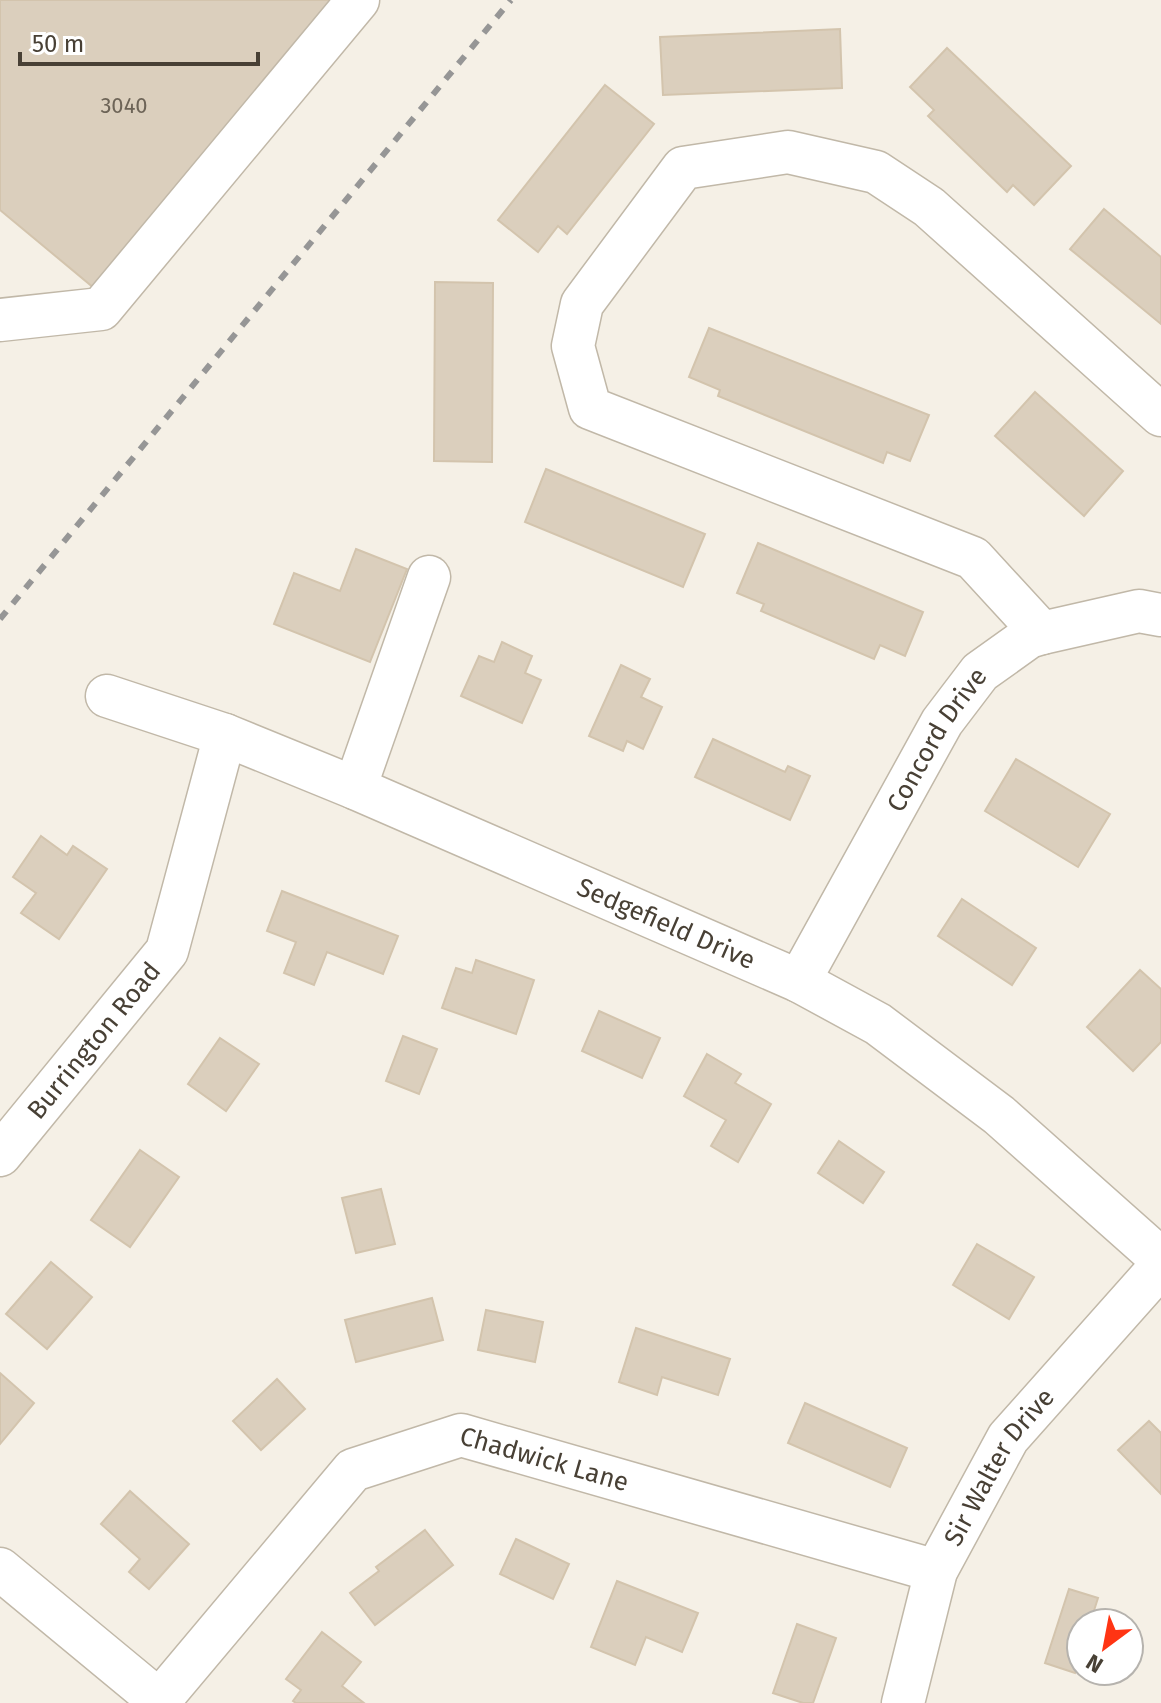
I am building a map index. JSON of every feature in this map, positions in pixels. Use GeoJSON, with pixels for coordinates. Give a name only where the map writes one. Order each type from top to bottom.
{"type":"FeatureCollection","features":[{"type":"Feature","properties":{"kind":"street"},"geometry":{"type":"LineString","coordinates":[[0,320],[101,309],[358,0]]}},
{"type":"Feature","properties":{"kind":"street"},"geometry":{"type":"LineString","coordinates":[[1042,633],[973,558],[590,408],[573,346],[582,304],[683,168],[788,152],[876,172],[929,207],[1161,415]]}},
{"type":"Feature","properties":{"kind":"street"},"geometry":{"type":"LineString","coordinates":[[355,788],[429,577]]}},
{"type":"Feature","properties":{"kind":"street","name":"Concord Drive"},"geometry":{"type":"LineString","coordinates":[[799,981],[942,722],[980,672],[1029,637],[1139,611],[1161,615]]}},
{"type":"Feature","properties":{"kind":"street","name":"Sedgefield Drive"},"geometry":{"type":"LineString","coordinates":[[107,696],[225,735],[355,788],[799,981],[878,1024],[999,1115],[1161,1259]]}},
{"type":"Feature","properties":{"kind":"street","name":"Burrington Road"},"geometry":{"type":"LineString","coordinates":[[0,1155],[167,951],[225,735]]}},
{"type":"Feature","properties":{"kind":"street","name":"Sir Walter Drive"},"geometry":{"type":"LineString","coordinates":[[903,1703],[936,1571],[1008,1438],[1161,1266]]}},
{"type":"Feature","properties":{"kind":"street","name":"Chadwick Lane"},"geometry":{"type":"LineString","coordinates":[[160,1702],[353,1470],[461,1435],[936,1571]]}},
{"type":"Feature","properties":{"kind":"street"},"geometry":{"type":"LineString","coordinates":[[0,1569],[160,1702]]}},
{"type":"Feature","properties":{"kind":"building"},"geometry":{"type":"Polygon","coordinates":[[[0,0],[337,0],[94,288],[0,210],[0,0]]]}},
{"type":"Feature","properties":{"kind":"building"},"geometry":{"type":"Polygon","coordinates":[[[840,29],[842,88],[663,95],[660,37],[840,29]]]}},
{"type":"Feature","properties":{"kind":"building"},"geometry":{"type":"Polygon","coordinates":[[[947,48],[1071,166],[1034,205],[1013,185],[1007,192],[928,116],[934,110],[910,87],[947,48]]]}},
{"type":"Feature","properties":{"kind":"building"},"geometry":{"type":"Polygon","coordinates":[[[605,85],[654,124],[567,234],[558,226],[538,252],[498,220],[605,85]]]}},
{"type":"Feature","properties":{"kind":"building"},"geometry":{"type":"Polygon","coordinates":[[[1104,209],[1161,257],[1161,324],[1070,249],[1104,209]]]}},
{"type":"Feature","properties":{"kind":"building"},"geometry":{"type":"Polygon","coordinates":[[[435,282],[493,283],[492,462],[434,461],[435,282]]]}},
{"type":"Feature","properties":{"kind":"building"},"geometry":{"type":"Polygon","coordinates":[[[709,328],[929,415],[910,461],[887,452],[883,463],[718,396],[720,390],[689,377],[709,328]]]}},
{"type":"Feature","properties":{"kind":"building"},"geometry":{"type":"Polygon","coordinates":[[[1035,392],[1123,471],[1084,516],[995,436],[1035,392]]]}},
{"type":"Feature","properties":{"kind":"building"},"geometry":{"type":"Polygon","coordinates":[[[546,469],[705,534],[683,587],[525,522],[546,469]]]}},
{"type":"Feature","properties":{"kind":"building"},"geometry":{"type":"Polygon","coordinates":[[[758,543],[923,612],[905,656],[880,645],[874,659],[761,611],[764,604],[737,593],[758,543]]]}},
{"type":"Feature","properties":{"kind":"building"},"geometry":{"type":"Polygon","coordinates":[[[356,549],[407,569],[370,662],[274,624],[294,573],[340,591],[356,549]]]}},
{"type":"Feature","properties":{"kind":"building"},"geometry":{"type":"Polygon","coordinates":[[[502,642],[532,656],[525,673],[541,680],[522,723],[461,696],[479,656],[494,662],[502,642]]]}},
{"type":"Feature","properties":{"kind":"building"},"geometry":{"type":"Polygon","coordinates":[[[621,665],[650,679],[641,697],[662,707],[643,749],[627,741],[623,751],[589,736],[621,665]]]}},
{"type":"Feature","properties":{"kind":"building"},"geometry":{"type":"Polygon","coordinates":[[[713,739],[785,772],[788,766],[810,776],[790,820],[695,777],[713,739]]]}},
{"type":"Feature","properties":{"kind":"building"},"geometry":{"type":"Polygon","coordinates":[[[1016,759],[1110,814],[1078,867],[985,811],[1016,759]]]}},
{"type":"Feature","properties":{"kind":"building"},"geometry":{"type":"Polygon","coordinates":[[[41,836],[67,855],[73,846],[107,869],[59,939],[21,913],[36,893],[13,877],[41,836]]]}},
{"type":"Feature","properties":{"kind":"building"},"geometry":{"type":"Polygon","coordinates":[[[282,891],[398,936],[383,974],[327,952],[314,985],[284,973],[296,942],[267,931],[282,891]]]}},
{"type":"Feature","properties":{"kind":"building"},"geometry":{"type":"Polygon","coordinates":[[[962,899],[1036,948],[1012,985],[938,936],[962,899]]]}},
{"type":"Feature","properties":{"kind":"building"},"geometry":{"type":"Polygon","coordinates":[[[476,960],[534,980],[516,1034],[442,1008],[456,968],[472,973],[476,960]]]}},
{"type":"Feature","properties":{"kind":"building"},"geometry":{"type":"Polygon","coordinates":[[[1140,970],[1161,989],[1161,1042],[1133,1071],[1087,1027],[1140,970]]]}},
{"type":"Feature","properties":{"kind":"building"},"geometry":{"type":"Polygon","coordinates":[[[599,1011],[660,1038],[642,1078],[582,1051],[599,1011]]]}},
{"type":"Feature","properties":{"kind":"building"},"geometry":{"type":"Polygon","coordinates":[[[403,1036],[437,1049],[419,1094],[386,1081],[403,1036]]]}},
{"type":"Feature","properties":{"kind":"building"},"geometry":{"type":"Polygon","coordinates":[[[220,1038],[259,1064],[226,1111],[188,1084],[220,1038]]]}},
{"type":"Feature","properties":{"kind":"building"},"geometry":{"type":"Polygon","coordinates":[[[707,1054],[741,1074],[735,1083],[771,1104],[738,1162],[711,1146],[726,1120],[684,1096],[707,1054]]]}},
{"type":"Feature","properties":{"kind":"building"},"geometry":{"type":"Polygon","coordinates":[[[839,1141],[884,1172],[863,1203],[818,1173],[839,1141]]]}},
{"type":"Feature","properties":{"kind":"building"},"geometry":{"type":"Polygon","coordinates":[[[140,1150],[179,1177],[130,1247],[91,1220],[140,1150]]]}},
{"type":"Feature","properties":{"kind":"building"},"geometry":{"type":"Polygon","coordinates":[[[381,1189],[395,1244],[356,1253],[342,1198],[381,1189]]]}},
{"type":"Feature","properties":{"kind":"building"},"geometry":{"type":"Polygon","coordinates":[[[977,1244],[1034,1277],[1009,1319],[953,1285],[977,1244]]]}},
{"type":"Feature","properties":{"kind":"building"},"geometry":{"type":"Polygon","coordinates":[[[51,1262],[92,1297],[47,1349],[6,1314],[51,1262]]]}},
{"type":"Feature","properties":{"kind":"building"},"geometry":{"type":"Polygon","coordinates":[[[432,1298],[443,1340],[356,1362],[345,1320],[432,1298]]]}},
{"type":"Feature","properties":{"kind":"building"},"geometry":{"type":"Polygon","coordinates":[[[486,1310],[543,1322],[535,1362],[478,1350],[486,1310]]]}},
{"type":"Feature","properties":{"kind":"building"},"geometry":{"type":"Polygon","coordinates":[[[636,1328],[730,1359],[718,1395],[662,1377],[657,1395],[619,1382],[636,1328]]]}},
{"type":"Feature","properties":{"kind":"building"},"geometry":{"type":"Polygon","coordinates":[[[0,1373],[34,1403],[0,1444],[0,1373]]]}},
{"type":"Feature","properties":{"kind":"building"},"geometry":{"type":"Polygon","coordinates":[[[277,1379],[305,1409],[261,1450],[233,1421],[277,1379]]]}},
{"type":"Feature","properties":{"kind":"building"},"geometry":{"type":"Polygon","coordinates":[[[805,1403],[907,1448],[890,1487],[788,1443],[805,1403]]]}},
{"type":"Feature","properties":{"kind":"building"},"geometry":{"type":"Polygon","coordinates":[[[1149,1421],[1161,1433],[1161,1494],[1118,1450],[1149,1421]]]}},
{"type":"Feature","properties":{"kind":"building"},"geometry":{"type":"Polygon","coordinates":[[[130,1491],[189,1544],[149,1589],[129,1572],[140,1559],[101,1524],[130,1491]]]}},
{"type":"Feature","properties":{"kind":"building"},"geometry":{"type":"Polygon","coordinates":[[[425,1530],[453,1565],[375,1625],[350,1593],[379,1571],[376,1567],[425,1530]]]}},
{"type":"Feature","properties":{"kind":"building"},"geometry":{"type":"Polygon","coordinates":[[[516,1539],[569,1564],[553,1599],[500,1574],[516,1539]]]}},
{"type":"Feature","properties":{"kind":"building"},"geometry":{"type":"Polygon","coordinates":[[[617,1581],[698,1613],[682,1652],[646,1637],[635,1665],[591,1647],[617,1581]]]}},
{"type":"Feature","properties":{"kind":"building"},"geometry":{"type":"Polygon","coordinates":[[[1069,1589],[1098,1598],[1095,1607],[1065,1607],[1065,1670],[1045,1663],[1069,1589]]]}},
{"type":"Feature","properties":{"kind":"building"},"geometry":{"type":"Polygon","coordinates":[[[797,1624],[836,1638],[813,1703],[803,1703],[773,1693],[797,1624]]]}},
{"type":"Feature","properties":{"kind":"building"},"geometry":{"type":"Polygon","coordinates":[[[322,1632],[361,1662],[342,1686],[364,1703],[293,1701],[301,1690],[286,1679],[322,1632]]]}},
{"type":"Feature","properties":{"kind":"railway"},"geometry":{"type":"LineString","coordinates":[[0,619],[511,0]]}}]}
